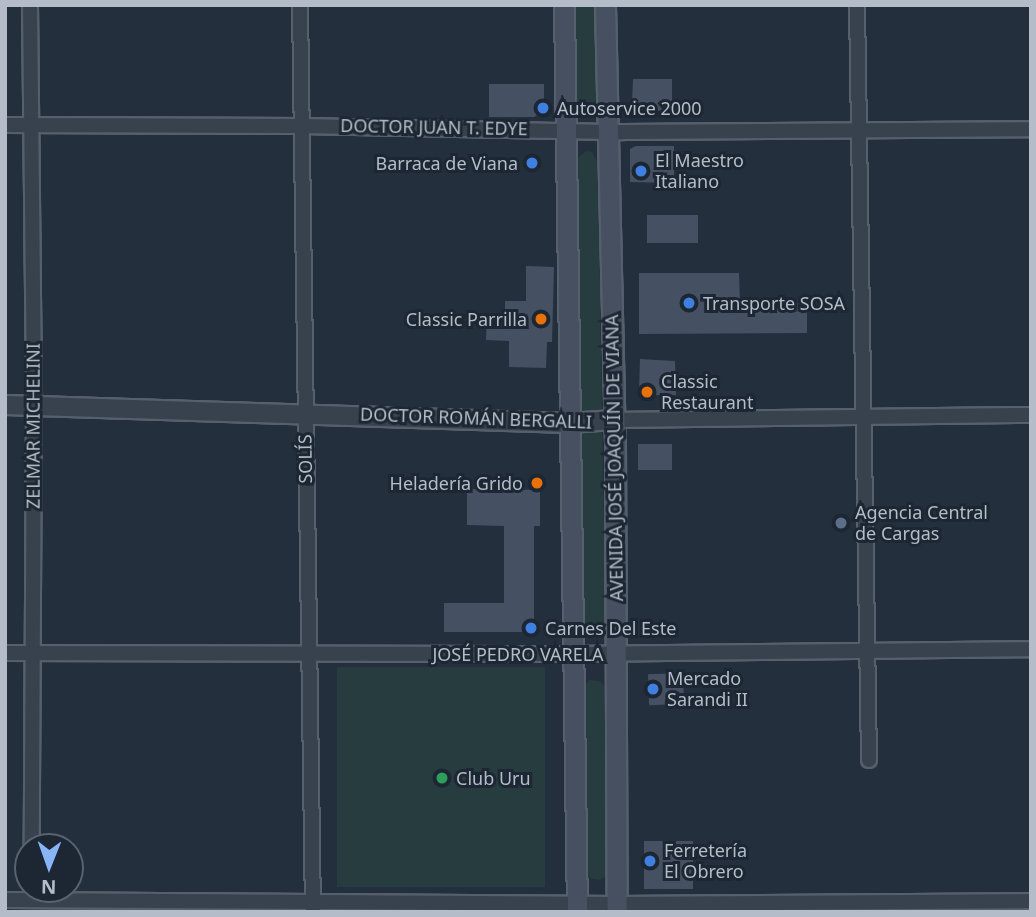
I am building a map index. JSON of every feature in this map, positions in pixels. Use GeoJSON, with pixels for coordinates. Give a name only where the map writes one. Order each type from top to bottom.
{"type":"FeatureCollection","features":[{"type":"Feature","properties":{"kind":"main road"},"geometry":{"type":"LineString","coordinates":[[564,5],[577,907]]}},
{"type":"Feature","properties":{"kind":"main road","name":"AVENIDA JOSÉ JOAQUÍN DE VIANA"},"geometry":{"type":"LineString","coordinates":[[605,5],[614,420],[617,908]]}},
{"type":"Feature","properties":{"kind":"street","name":"ZELMAR MICHELINI"},"geometry":{"type":"LineString","coordinates":[[30,5],[34,406],[32,833]]}},
{"type":"Feature","properties":{"kind":"street","name":"SOLÍS"},"geometry":{"type":"LineString","coordinates":[[300,5],[313,906]]}},
{"type":"Feature","properties":{"kind":"street"},"geometry":{"type":"LineString","coordinates":[[858,5],[869,760]]}},
{"type":"Feature","properties":{"kind":"street","name":"DOCTOR JUAN T. EDYE"},"geometry":{"type":"LineString","coordinates":[[5,125],[606,131],[1031,129]]}},
{"type":"Feature","properties":{"kind":"street","name":"DOCTOR ROMÁN BERGALLI"},"geometry":{"type":"LineString","coordinates":[[5,405],[304,412],[569,423],[614,420],[1031,415]]}},
{"type":"Feature","properties":{"kind":"street","name":"JOSÉ PEDRO VARELA"},"geometry":{"type":"LineString","coordinates":[[5,653],[574,654],[1031,649]]}},
{"type":"Feature","properties":{"kind":"street"},"geometry":{"type":"LineString","coordinates":[[84,901],[617,908],[1031,901]]}},
{"type":"Feature","properties":{"kind":"green space"},"geometry":{"type":"Polygon","coordinates":[[[570,5],[596,5],[597,99],[590,108],[579,108],[575,104],[570,5]]]}},
{"type":"Feature","properties":{"kind":"green space"},"geometry":{"type":"Polygon","coordinates":[[[586,151],[592,152],[598,163],[602,408],[593,414],[577,414],[574,161],[586,151]]]}},
{"type":"Feature","properties":{"kind":"green space"},"geometry":{"type":"Polygon","coordinates":[[[602,428],[606,625],[601,635],[595,637],[585,634],[581,629],[577,431],[602,428]]]}},
{"type":"Feature","properties":{"kind":"green space","name":"Club Uru"},"geometry":{"type":"Polygon","coordinates":[[[337,667],[545,667],[545,887],[337,887],[337,667]]]}},
{"type":"Feature","properties":{"kind":"green space"},"geometry":{"type":"Polygon","coordinates":[[[589,680],[600,681],[607,689],[608,875],[600,880],[589,878],[585,869],[583,689],[589,680]]]}},
{"type":"Feature","properties":{"kind":"building"},"geometry":{"type":"Polygon","coordinates":[[[633,79],[672,79],[672,111],[638,110],[632,104],[633,79]]]}},
{"type":"Feature","properties":{"kind":"building"},"geometry":{"type":"Polygon","coordinates":[[[489,84],[544,84],[544,111],[534,117],[489,117],[489,84]]]}},
{"type":"Feature","properties":{"kind":"building"},"geometry":{"type":"Polygon","coordinates":[[[636,146],[674,146],[674,183],[630,182],[630,149],[636,146]]]}},
{"type":"Feature","properties":{"kind":"building"},"geometry":{"type":"Polygon","coordinates":[[[647,215],[698,215],[698,243],[647,243],[647,215]]]}},
{"type":"Feature","properties":{"kind":"building"},"geometry":{"type":"Polygon","coordinates":[[[526,266],[554,267],[552,342],[547,342],[546,368],[509,367],[509,341],[486,340],[487,315],[505,315],[505,301],[526,301],[526,266]]]}},
{"type":"Feature","properties":{"kind":"building","name":"Transporte SOSA"},"geometry":{"type":"Polygon","coordinates":[[[639,273],[739,273],[740,304],[807,303],[807,333],[639,334],[639,273]]]}},
{"type":"Feature","properties":{"kind":"building"},"geometry":{"type":"Polygon","coordinates":[[[640,359],[675,361],[676,395],[653,395],[646,402],[639,394],[640,359]]]}},
{"type":"Feature","properties":{"kind":"building"},"geometry":{"type":"Polygon","coordinates":[[[638,444],[672,444],[672,470],[638,470],[638,444]]]}},
{"type":"Feature","properties":{"kind":"building"},"geometry":{"type":"Polygon","coordinates":[[[467,489],[540,490],[540,526],[534,526],[534,632],[444,632],[444,603],[504,603],[504,526],[467,525],[467,489]]]}},
{"type":"Feature","properties":{"kind":"building"},"geometry":{"type":"Polygon","coordinates":[[[683,673],[684,704],[649,705],[648,674],[683,673]]]}},
{"type":"Feature","properties":{"kind":"building"},"geometry":{"type":"Polygon","coordinates":[[[644,841],[693,841],[693,889],[644,889],[644,841]]]}},
{"type":"Feature","properties":{"kind":"place","name":"Autoservice 2000"},"geometry":{"type":"Point","coordinates":[543,108]}},
{"type":"Feature","properties":{"kind":"place","name":"Barraca de Viana"},"geometry":{"type":"Point","coordinates":[532,163]}},
{"type":"Feature","properties":{"kind":"place","name":"El Maestro Italiano"},"geometry":{"type":"Point","coordinates":[641,171]}},
{"type":"Feature","properties":{"kind":"place","name":"Transporte SOSA"},"geometry":{"type":"Point","coordinates":[689,303]}},
{"type":"Feature","properties":{"kind":"place","name":"Classic Parrilla"},"geometry":{"type":"Point","coordinates":[541,319]}},
{"type":"Feature","properties":{"kind":"place","name":"Classic Restaurant"},"geometry":{"type":"Point","coordinates":[647,392]}},
{"type":"Feature","properties":{"kind":"place","name":"Heladería Grido"},"geometry":{"type":"Point","coordinates":[537,483]}},
{"type":"Feature","properties":{"kind":"place","name":"Agencia Central de Cargas"},"geometry":{"type":"Point","coordinates":[841,523]}},
{"type":"Feature","properties":{"kind":"place","name":"Carnes Del Este"},"geometry":{"type":"Point","coordinates":[531,628]}},
{"type":"Feature","properties":{"kind":"place","name":"Mercado Sarandi II"},"geometry":{"type":"Point","coordinates":[653,689]}},
{"type":"Feature","properties":{"kind":"place","name":"Club Uru"},"geometry":{"type":"Point","coordinates":[442,778]}},
{"type":"Feature","properties":{"kind":"place","name":"Ferretería El Obrero"},"geometry":{"type":"Point","coordinates":[650,861]}}]}
